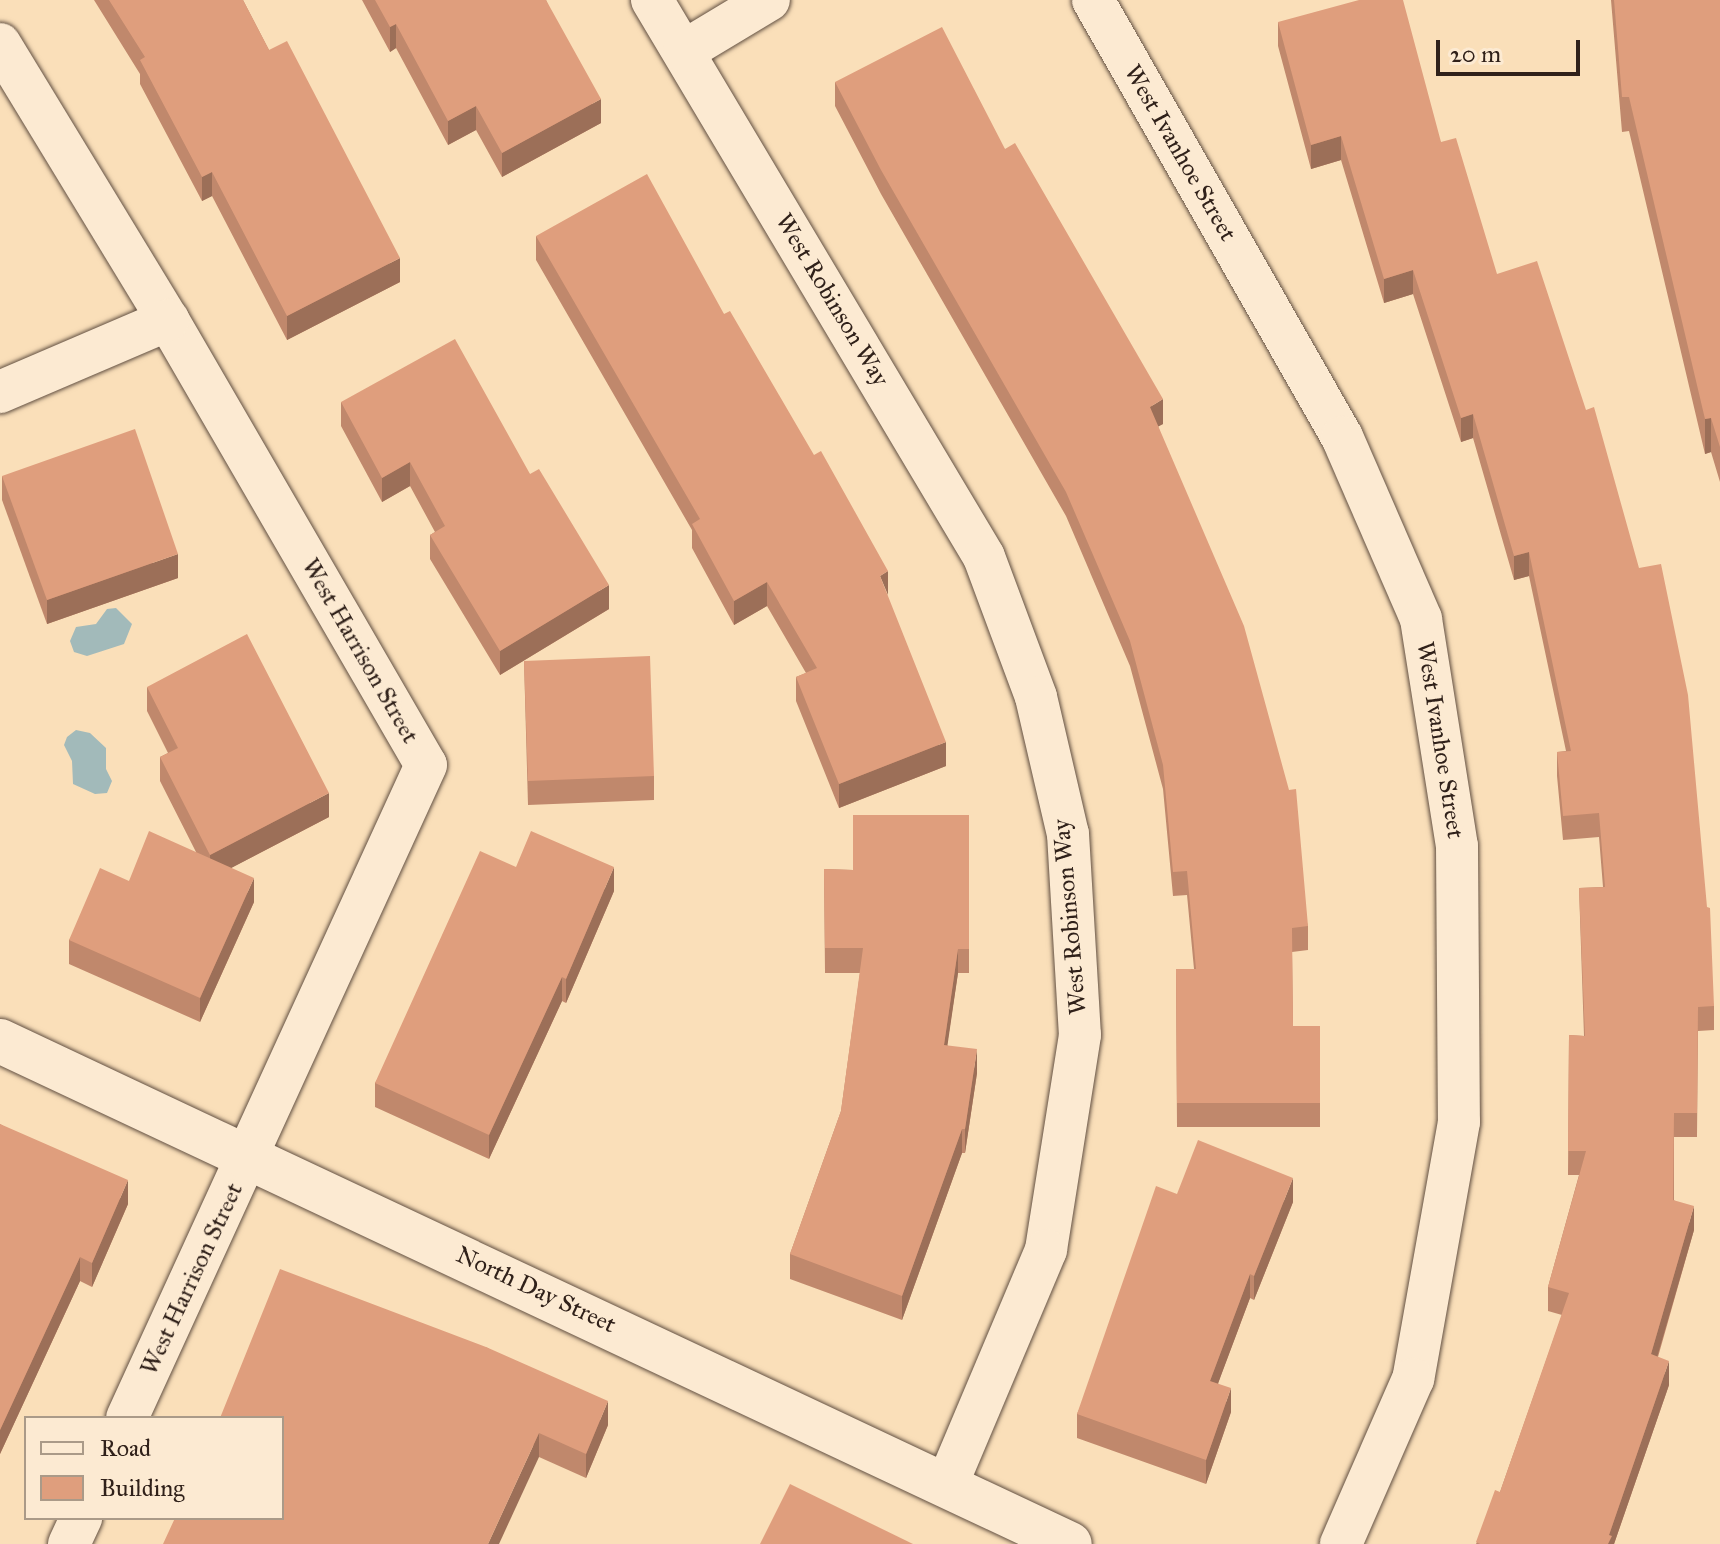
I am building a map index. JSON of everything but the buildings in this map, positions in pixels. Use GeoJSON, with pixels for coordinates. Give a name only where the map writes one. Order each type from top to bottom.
{"type":"FeatureCollection","features":[{"type":"Feature","properties":{"kind":"street","name":"West Robinson Way"},"geometry":{"type":"LineString","coordinates":[[652,0],[984,557],[1036,697],[1068,834],[1080,1035],[1046,1250],[947,1484]]}},
{"type":"Feature","properties":{"kind":"street"},"geometry":{"type":"LineString","coordinates":[[684,51],[769,0]]}},
{"type":"Feature","properties":{"kind":"street","name":"West Ivanhoe Street"},"geometry":{"type":"LineString","coordinates":[[1093,0],[1342,437],[1421,619],[1455,831],[1459,1122],[1413,1379],[1341,1544]]}},
{"type":"Feature","properties":{"kind":"street","name":"West Harrison Street"},"geometry":{"type":"LineString","coordinates":[[0,44],[168,320],[426,765],[128,1416]]}},
{"type":"Feature","properties":{"kind":"street"},"geometry":{"type":"LineString","coordinates":[[0,392],[168,320]]}},
{"type":"Feature","properties":{"kind":"street","name":"North Day Street"},"geometry":{"type":"LineString","coordinates":[[0,1041],[250,1155],[1070,1544]]}},
{"type":"Feature","properties":{"kind":"street"},"geometry":{"type":"LineString","coordinates":[[69,1544],[80,1520]]}},
{"type":"Feature","properties":{"kind":"water"},"geometry":{"type":"Polygon","coordinates":[[[116,608],[132,624],[124,644],[87,656],[74,652],[70,641],[76,627],[96,624],[107,609],[116,608]]]}},
{"type":"Feature","properties":{"kind":"water"},"geometry":{"type":"Polygon","coordinates":[[[76,730],[90,733],[106,748],[106,769],[112,781],[107,793],[95,794],[73,784],[72,761],[64,745],[67,737],[76,730]]]}}]}
